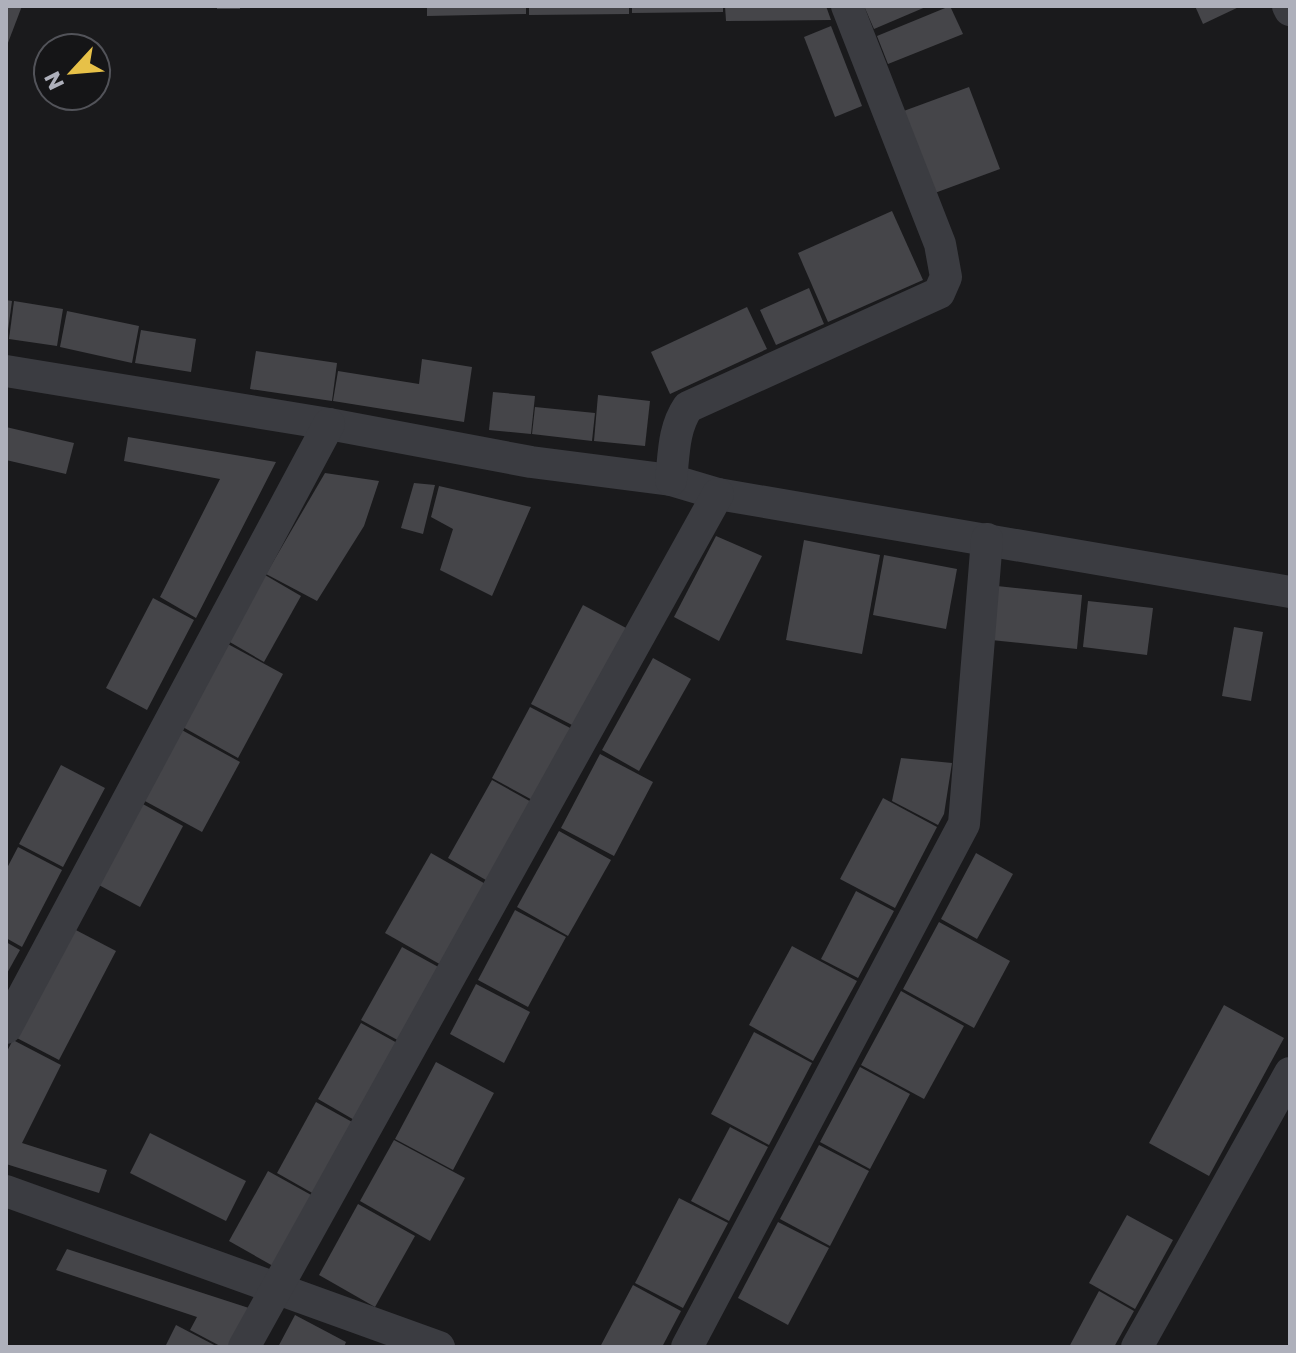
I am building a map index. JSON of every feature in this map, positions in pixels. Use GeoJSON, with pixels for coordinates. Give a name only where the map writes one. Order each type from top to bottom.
{"type":"FeatureCollection","features":[{"type":"Feature","properties":{"kind":"street"},"geometry":{"type":"LineString","coordinates":[[671,480],[675,440],[680,419],[688,407],[939,293],[946,277],[940,244],[847,6]]}},
{"type":"Feature","properties":{"kind":"street"},"geometry":{"type":"LineString","coordinates":[[6,371],[329,424],[531,462],[671,480],[718,494],[1290,592]]}},
{"type":"Feature","properties":{"kind":"street"},"geometry":{"type":"LineString","coordinates":[[6,1028],[329,424]]}},
{"type":"Feature","properties":{"kind":"street"},"geometry":{"type":"LineString","coordinates":[[244,1347],[274,1288],[718,494]]}},
{"type":"Feature","properties":{"kind":"street"},"geometry":{"type":"LineString","coordinates":[[687,1347],[964,824],[987,539]]}},
{"type":"Feature","properties":{"kind":"street"},"geometry":{"type":"LineString","coordinates":[[1137,1347],[1290,1073]]}},
{"type":"Feature","properties":{"kind":"street"},"geometry":{"type":"LineString","coordinates":[[6,1191],[439,1347]]}},
{"type":"Feature","properties":{"kind":"building"},"geometry":{"type":"Polygon","coordinates":[[[6,6],[22,6],[6,48],[6,6]]]}},
{"type":"Feature","properties":{"kind":"building"},"geometry":{"type":"Polygon","coordinates":[[[217,6],[240,6],[240,9],[217,9],[217,6]]]}},
{"type":"Feature","properties":{"kind":"building"},"geometry":{"type":"Polygon","coordinates":[[[427,6],[526,6],[526,14],[427,16],[427,6]]]}},
{"type":"Feature","properties":{"kind":"building"},"geometry":{"type":"Polygon","coordinates":[[[529,6],[629,6],[629,14],[529,15],[529,6]]]}},
{"type":"Feature","properties":{"kind":"building"},"geometry":{"type":"Polygon","coordinates":[[[632,6],[723,6],[723,12],[632,13],[632,6]]]}},
{"type":"Feature","properties":{"kind":"building"},"geometry":{"type":"Polygon","coordinates":[[[725,6],[826,6],[831,20],[726,21],[725,6]]]}},
{"type":"Feature","properties":{"kind":"building"},"geometry":{"type":"Polygon","coordinates":[[[864,6],[928,6],[874,29],[864,6]]]}},
{"type":"Feature","properties":{"kind":"building"},"geometry":{"type":"Polygon","coordinates":[[[950,6],[963,34],[888,64],[877,36],[950,6]]]}},
{"type":"Feature","properties":{"kind":"building"},"geometry":{"type":"Polygon","coordinates":[[[1195,6],[1241,6],[1203,24],[1195,6]]]}},
{"type":"Feature","properties":{"kind":"building"},"geometry":{"type":"Polygon","coordinates":[[[831,26],[862,106],[835,117],[804,37],[831,26]]]}},
{"type":"Feature","properties":{"kind":"building"},"geometry":{"type":"Polygon","coordinates":[[[969,87],[1000,169],[932,194],[901,112],[969,87]]]}},
{"type":"Feature","properties":{"kind":"building"},"geometry":{"type":"Polygon","coordinates":[[[892,211],[923,280],[828,322],[798,253],[892,211]]]}},
{"type":"Feature","properties":{"kind":"building"},"geometry":{"type":"Polygon","coordinates":[[[809,288],[824,324],[776,345],[760,310],[809,288]]]}},
{"type":"Feature","properties":{"kind":"building"},"geometry":{"type":"Polygon","coordinates":[[[6,300],[12,301],[8,330],[6,329],[6,300]]]}},
{"type":"Feature","properties":{"kind":"building"},"geometry":{"type":"Polygon","coordinates":[[[14,301],[63,309],[57,346],[9,339],[14,301]]]}},
{"type":"Feature","properties":{"kind":"building"},"geometry":{"type":"Polygon","coordinates":[[[747,307],[767,349],[670,394],[651,352],[747,307]]]}},
{"type":"Feature","properties":{"kind":"building"},"geometry":{"type":"Polygon","coordinates":[[[67,311],[139,326],[132,363],[60,347],[67,311]]]}},
{"type":"Feature","properties":{"kind":"building"},"geometry":{"type":"Polygon","coordinates":[[[141,330],[196,339],[191,372],[135,363],[141,330]]]}},
{"type":"Feature","properties":{"kind":"building"},"geometry":{"type":"Polygon","coordinates":[[[256,351],[337,363],[332,401],[250,389],[256,351]]]}},
{"type":"Feature","properties":{"kind":"building"},"geometry":{"type":"Polygon","coordinates":[[[422,359],[472,367],[464,422],[333,401],[338,371],[419,384],[422,359]]]}},
{"type":"Feature","properties":{"kind":"building"},"geometry":{"type":"Polygon","coordinates":[[[493,392],[535,396],[531,434],[489,430],[493,392]]]}},
{"type":"Feature","properties":{"kind":"building"},"geometry":{"type":"Polygon","coordinates":[[[598,395],[650,401],[645,446],[594,441],[598,395]]]}},
{"type":"Feature","properties":{"kind":"building"},"geometry":{"type":"Polygon","coordinates":[[[535,407],[595,413],[592,441],[532,434],[535,407]]]}},
{"type":"Feature","properties":{"kind":"building"},"geometry":{"type":"Polygon","coordinates":[[[6,427],[74,443],[66,474],[6,460],[6,427]]]}},
{"type":"Feature","properties":{"kind":"building"},"geometry":{"type":"Polygon","coordinates":[[[128,437],[276,462],[196,618],[160,597],[220,479],[124,461],[128,437]]]}},
{"type":"Feature","properties":{"kind":"building"},"geometry":{"type":"Polygon","coordinates":[[[325,473],[379,481],[364,526],[317,601],[266,574],[325,473]]]}},
{"type":"Feature","properties":{"kind":"building"},"geometry":{"type":"Polygon","coordinates":[[[414,483],[435,485],[423,534],[401,528],[414,483]]]}},
{"type":"Feature","properties":{"kind":"building"},"geometry":{"type":"Polygon","coordinates":[[[439,486],[531,507],[492,596],[440,570],[453,529],[431,517],[439,486]]]}},
{"type":"Feature","properties":{"kind":"building"},"geometry":{"type":"Polygon","coordinates":[[[716,536],[762,556],[719,641],[674,617],[716,536]]]}},
{"type":"Feature","properties":{"kind":"building"},"geometry":{"type":"Polygon","coordinates":[[[804,540],[880,555],[862,654],[786,640],[804,540]]]}},
{"type":"Feature","properties":{"kind":"building"},"geometry":{"type":"Polygon","coordinates":[[[884,555],[957,569],[946,629],[873,615],[884,555]]]}},
{"type":"Feature","properties":{"kind":"building"},"geometry":{"type":"Polygon","coordinates":[[[265,575],[301,596],[264,662],[228,641],[265,575]]]}},
{"type":"Feature","properties":{"kind":"building"},"geometry":{"type":"Polygon","coordinates":[[[997,586],[1082,595],[1077,649],[991,640],[997,586]]]}},
{"type":"Feature","properties":{"kind":"building"},"geometry":{"type":"Polygon","coordinates":[[[153,598],[194,620],[147,710],[106,688],[153,598]]]}},
{"type":"Feature","properties":{"kind":"building"},"geometry":{"type":"Polygon","coordinates":[[[1088,601],[1153,608],[1147,655],[1083,647],[1088,601]]]}},
{"type":"Feature","properties":{"kind":"building"},"geometry":{"type":"Polygon","coordinates":[[[583,605],[628,629],[576,727],[531,704],[583,605]]]}},
{"type":"Feature","properties":{"kind":"building"},"geometry":{"type":"Polygon","coordinates":[[[1234,627],[1263,632],[1251,701],[1222,696],[1234,627]]]}},
{"type":"Feature","properties":{"kind":"building"},"geometry":{"type":"Polygon","coordinates":[[[226,643],[283,674],[238,758],[181,726],[226,643]]]}},
{"type":"Feature","properties":{"kind":"building"},"geometry":{"type":"Polygon","coordinates":[[[653,658],[691,679],[639,771],[602,750],[653,658]]]}},
{"type":"Feature","properties":{"kind":"building"},"geometry":{"type":"Polygon","coordinates":[[[530,707],[574,730],[536,802],[492,778],[530,707]]]}},
{"type":"Feature","properties":{"kind":"building"},"geometry":{"type":"Polygon","coordinates":[[[180,729],[240,762],[202,832],[143,800],[180,729]]]}},
{"type":"Feature","properties":{"kind":"building"},"geometry":{"type":"Polygon","coordinates":[[[600,754],[653,782],[614,856],[561,828],[600,754]]]}},
{"type":"Feature","properties":{"kind":"building"},"geometry":{"type":"Polygon","coordinates":[[[901,758],[952,763],[944,814],[938,825],[892,801],[901,758]]]}},
{"type":"Feature","properties":{"kind":"building"},"geometry":{"type":"Polygon","coordinates":[[[61,765],[105,788],[63,867],[19,844],[61,765]]]}},
{"type":"Feature","properties":{"kind":"building"},"geometry":{"type":"Polygon","coordinates":[[[492,780],[535,804],[491,883],[448,858],[492,780]]]}},
{"type":"Feature","properties":{"kind":"building"},"geometry":{"type":"Polygon","coordinates":[[[883,798],[937,827],[895,908],[840,879],[883,798]]]}},
{"type":"Feature","properties":{"kind":"building"},"geometry":{"type":"Polygon","coordinates":[[[141,803],[183,826],[140,907],[97,884],[141,803]]]}},
{"type":"Feature","properties":{"kind":"building"},"geometry":{"type":"Polygon","coordinates":[[[559,831],[611,860],[568,936],[517,907],[559,831]]]}},
{"type":"Feature","properties":{"kind":"building"},"geometry":{"type":"Polygon","coordinates":[[[18,847],[62,870],[22,947],[6,938],[6,870],[18,847]]]}},
{"type":"Feature","properties":{"kind":"building"},"geometry":{"type":"Polygon","coordinates":[[[431,853],[489,886],[443,966],[385,933],[431,853]]]}},
{"type":"Feature","properties":{"kind":"building"},"geometry":{"type":"Polygon","coordinates":[[[976,853],[1013,874],[977,939],[941,919],[976,853]]]}},
{"type":"Feature","properties":{"kind":"building"},"geometry":{"type":"Polygon","coordinates":[[[856,891],[894,911],[858,978],[821,959],[856,891]]]}},
{"type":"Feature","properties":{"kind":"building"},"geometry":{"type":"Polygon","coordinates":[[[515,910],[566,937],[528,1007],[478,980],[515,910]]]}},
{"type":"Feature","properties":{"kind":"building"},"geometry":{"type":"Polygon","coordinates":[[[939,922],[1010,961],[974,1028],[903,989],[939,922]]]}},
{"type":"Feature","properties":{"kind":"building"},"geometry":{"type":"Polygon","coordinates":[[[72,928],[116,951],[59,1060],[15,1037],[72,928]]]}},
{"type":"Feature","properties":{"kind":"building"},"geometry":{"type":"Polygon","coordinates":[[[6,942],[20,950],[6,975],[6,942]]]}},
{"type":"Feature","properties":{"kind":"building"},"geometry":{"type":"Polygon","coordinates":[[[792,946],[857,981],[813,1061],[749,1025],[792,946]]]}},
{"type":"Feature","properties":{"kind":"building"},"geometry":{"type":"Polygon","coordinates":[[[402,947],[442,969],[401,1042],[361,1020],[402,947]]]}},
{"type":"Feature","properties":{"kind":"building"},"geometry":{"type":"Polygon","coordinates":[[[476,984],[530,1012],[504,1063],[450,1034],[476,984]]]}},
{"type":"Feature","properties":{"kind":"building"},"geometry":{"type":"Polygon","coordinates":[[[901,991],[964,1026],[924,1099],[861,1065],[901,991]]]}},
{"type":"Feature","properties":{"kind":"building"},"geometry":{"type":"Polygon","coordinates":[[[1224,1005],[1284,1038],[1209,1176],[1149,1143],[1224,1005]]]}},
{"type":"Feature","properties":{"kind":"building"},"geometry":{"type":"Polygon","coordinates":[[[361,1023],[399,1044],[356,1121],[318,1099],[361,1023]]]}},
{"type":"Feature","properties":{"kind":"building"},"geometry":{"type":"Polygon","coordinates":[[[754,1032],[812,1063],[769,1145],[711,1114],[754,1032]]]}},
{"type":"Feature","properties":{"kind":"building"},"geometry":{"type":"Polygon","coordinates":[[[13,1040],[61,1065],[22,1143],[107,1170],[99,1193],[6,1164],[6,1053],[13,1040]]]}},
{"type":"Feature","properties":{"kind":"building"},"geometry":{"type":"Polygon","coordinates":[[[436,1062],[494,1093],[453,1170],[395,1139],[436,1062]]]}},
{"type":"Feature","properties":{"kind":"building"},"geometry":{"type":"Polygon","coordinates":[[[860,1067],[910,1094],[870,1169],[820,1142],[860,1067]]]}},
{"type":"Feature","properties":{"kind":"building"},"geometry":{"type":"Polygon","coordinates":[[[316,1102],[354,1123],[314,1194],[277,1173],[316,1102]]]}},
{"type":"Feature","properties":{"kind":"building"},"geometry":{"type":"Polygon","coordinates":[[[730,1127],[768,1147],[729,1221],[691,1201],[730,1127]]]}},
{"type":"Feature","properties":{"kind":"building"},"geometry":{"type":"Polygon","coordinates":[[[150,1133],[246,1181],[226,1221],[130,1173],[150,1133]]]}},
{"type":"Feature","properties":{"kind":"building"},"geometry":{"type":"Polygon","coordinates":[[[394,1140],[465,1178],[430,1241],[360,1201],[394,1140]]]}},
{"type":"Feature","properties":{"kind":"building"},"geometry":{"type":"Polygon","coordinates":[[[819,1145],[869,1171],[830,1246],[780,1219],[819,1145]]]}},
{"type":"Feature","properties":{"kind":"building"},"geometry":{"type":"Polygon","coordinates":[[[268,1171],[313,1196],[273,1266],[229,1241],[268,1171]]]}},
{"type":"Feature","properties":{"kind":"building"},"geometry":{"type":"Polygon","coordinates":[[[679,1198],[728,1223],[683,1308],[635,1283],[679,1198]]]}},
{"type":"Feature","properties":{"kind":"building"},"geometry":{"type":"Polygon","coordinates":[[[358,1204],[415,1236],[375,1307],[319,1275],[358,1204]]]}},
{"type":"Feature","properties":{"kind":"building"},"geometry":{"type":"Polygon","coordinates":[[[1127,1215],[1173,1240],[1135,1309],[1089,1283],[1127,1215]]]}},
{"type":"Feature","properties":{"kind":"building"},"geometry":{"type":"Polygon","coordinates":[[[778,1222],[829,1248],[788,1325],[738,1298],[778,1222]]]}},
{"type":"Feature","properties":{"kind":"building"},"geometry":{"type":"Polygon","coordinates":[[[67,1249],[252,1309],[232,1347],[222,1347],[190,1330],[197,1317],[56,1270],[67,1249]]]}},
{"type":"Feature","properties":{"kind":"building"},"geometry":{"type":"Polygon","coordinates":[[[633,1285],[681,1311],[662,1347],[600,1347],[633,1285]]]}},
{"type":"Feature","properties":{"kind":"building"},"geometry":{"type":"Polygon","coordinates":[[[1099,1291],[1134,1311],[1114,1347],[1069,1347],[1099,1291]]]}},
{"type":"Feature","properties":{"kind":"building"},"geometry":{"type":"Polygon","coordinates":[[[295,1315],[346,1342],[344,1347],[278,1347],[295,1315]]]}},
{"type":"Feature","properties":{"kind":"building"},"geometry":{"type":"Polygon","coordinates":[[[176,1325],[218,1347],[165,1347],[176,1325]]]}}]}
